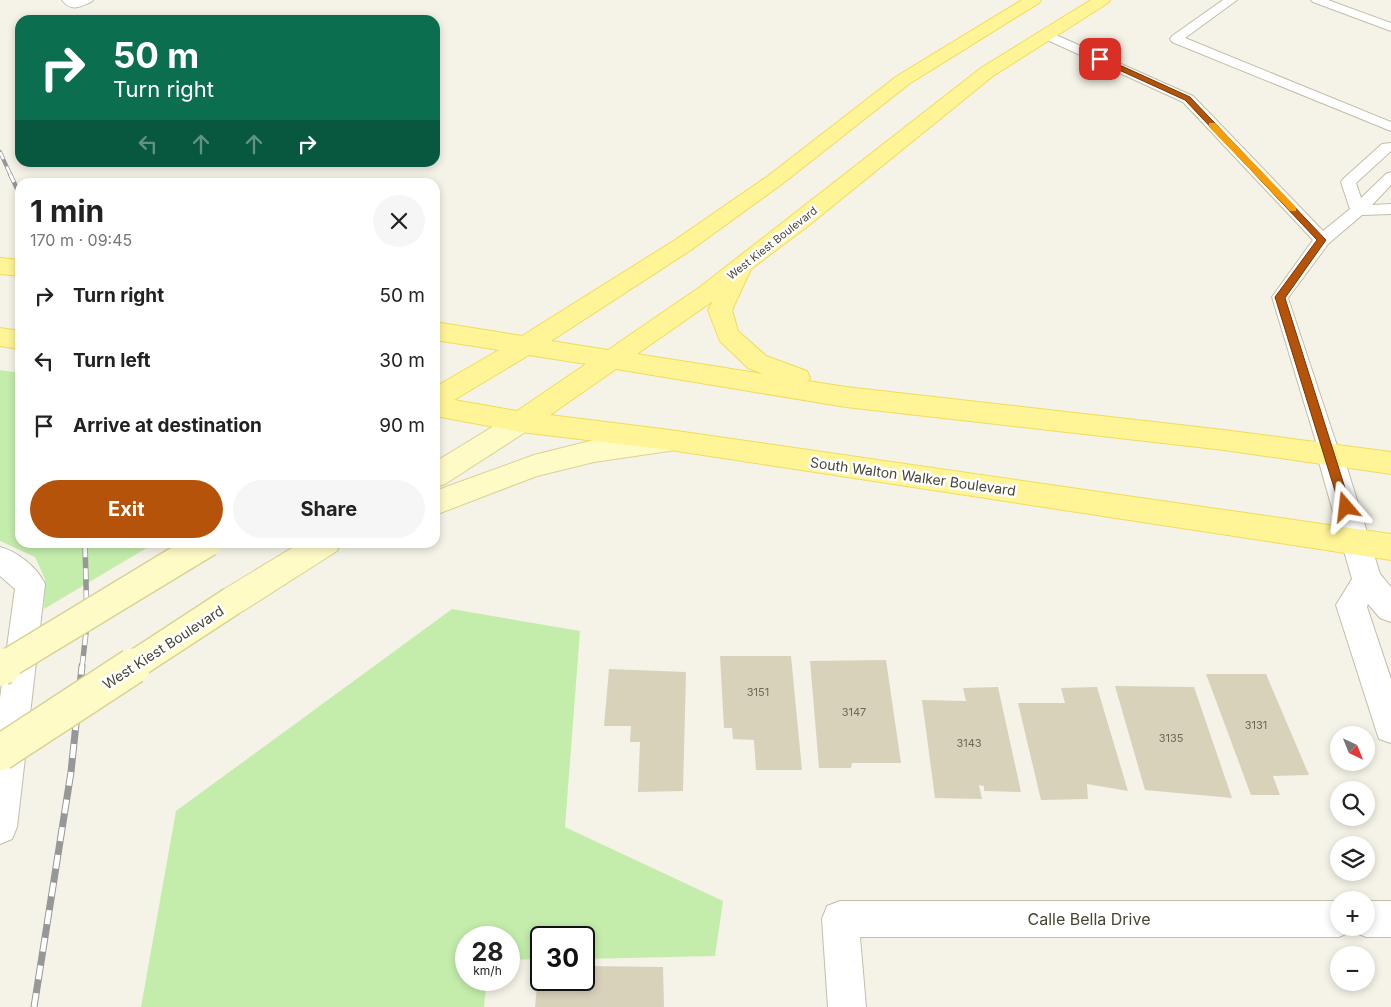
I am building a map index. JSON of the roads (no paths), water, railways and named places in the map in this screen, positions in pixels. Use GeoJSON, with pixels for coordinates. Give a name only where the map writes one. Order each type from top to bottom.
{"type":"FeatureCollection","features":[{"type":"Feature","properties":{"kind":"main road","name":"West Kiest Boulevard"},"geometry":{"type":"LineString","coordinates":[[440,396],[525,346],[683,245],[775,180],[903,80],[1040,17],[1102,0]]}},
{"type":"Feature","properties":{"kind":"main road","name":"West Kiest Boulevard"},"geometry":{"type":"LineString","coordinates":[[440,473],[613,360],[708,293],[987,72],[1040,17]]}},
{"type":"Feature","properties":{"kind":"main road"},"geometry":{"type":"LineString","coordinates":[[743,264],[720,310],[728,335],[757,362],[846,397]]}},
{"type":"Feature","properties":{"kind":"main road"},"geometry":{"type":"LineString","coordinates":[[0,266],[15,268]]}},
{"type":"Feature","properties":{"kind":"main road"},"geometry":{"type":"LineString","coordinates":[[440,333],[846,397],[1224,440],[1391,463]]}},
{"type":"Feature","properties":{"kind":"main road"},"geometry":{"type":"LineString","coordinates":[[0,337],[15,339]]}},
{"type":"Feature","properties":{"kind":"main road","name":"South Walton Walker Boulevard"},"geometry":{"type":"LineString","coordinates":[[440,407],[520,422],[670,440],[1391,547]]}},
{"type":"Feature","properties":{"kind":"main road"},"geometry":{"type":"LineString","coordinates":[[440,501],[534,466],[594,450],[670,440]]}},
{"type":"Feature","properties":{"kind":"main road"},"geometry":{"type":"LineString","coordinates":[[0,668],[198,548]]}},
{"type":"Feature","properties":{"kind":"main road","name":"West Kiest Boulevard"},"geometry":{"type":"LineString","coordinates":[[0,753],[232,601],[316,549]]}},
{"type":"Feature","properties":{"kind":"street"},"geometry":{"type":"LineString","coordinates":[[1330,455],[1367,581],[1391,608]]}},
{"type":"Feature","properties":{"kind":"street"},"geometry":{"type":"LineString","coordinates":[[0,560],[4,561],[30,584],[0,826]]}},
{"type":"Feature","properties":{"kind":"street"},"geometry":{"type":"LineString","coordinates":[[1367,581],[1352,606],[1391,727]]}},
{"type":"Feature","properties":{"kind":"street","name":"Calle Bella Drive"},"geometry":{"type":"LineString","coordinates":[[847,1007],[840,919],[1330,919]]}},
{"type":"Feature","properties":{"kind":"street"},"geometry":{"type":"LineString","coordinates":[[1375,919],[1391,919]]}},
{"type":"Feature","properties":{"kind":"lane"},"geometry":{"type":"LineString","coordinates":[[68,0],[72,5],[88,0]]}},
{"type":"Feature","properties":{"kind":"lane"},"geometry":{"type":"LineString","coordinates":[[1231,0],[1176,39],[1391,127]]}},
{"type":"Feature","properties":{"kind":"lane"},"geometry":{"type":"LineString","coordinates":[[1318,0],[1391,27]]}},
{"type":"Feature","properties":{"kind":"lane"},"geometry":{"type":"LineString","coordinates":[[1040,17],[1188,99],[1322,240]]}},
{"type":"Feature","properties":{"kind":"lane"},"geometry":{"type":"LineString","coordinates":[[1358,210],[1348,182],[1386,147],[1391,147]]}},
{"type":"Feature","properties":{"kind":"lane"},"geometry":{"type":"LineString","coordinates":[[1330,455],[1280,297],[1322,240],[1358,210],[1391,177]]}},
{"type":"Feature","properties":{"kind":"lane"},"geometry":{"type":"LineString","coordinates":[[1358,210],[1391,209]]}},
{"type":"Feature","properties":{"kind":"railway"},"geometry":{"type":"LineString","coordinates":[[0,152],[11,176]]}},
{"type":"Feature","properties":{"kind":"railway"},"geometry":{"type":"LineString","coordinates":[[10,174],[15,184]]}},
{"type":"Feature","properties":{"kind":"railway"},"geometry":{"type":"LineString","coordinates":[[82,667],[87,624],[85,548]]}},
{"type":"Feature","properties":{"kind":"railway"},"geometry":{"type":"LineString","coordinates":[[34,1007],[71,772],[82,666]]}}]}
